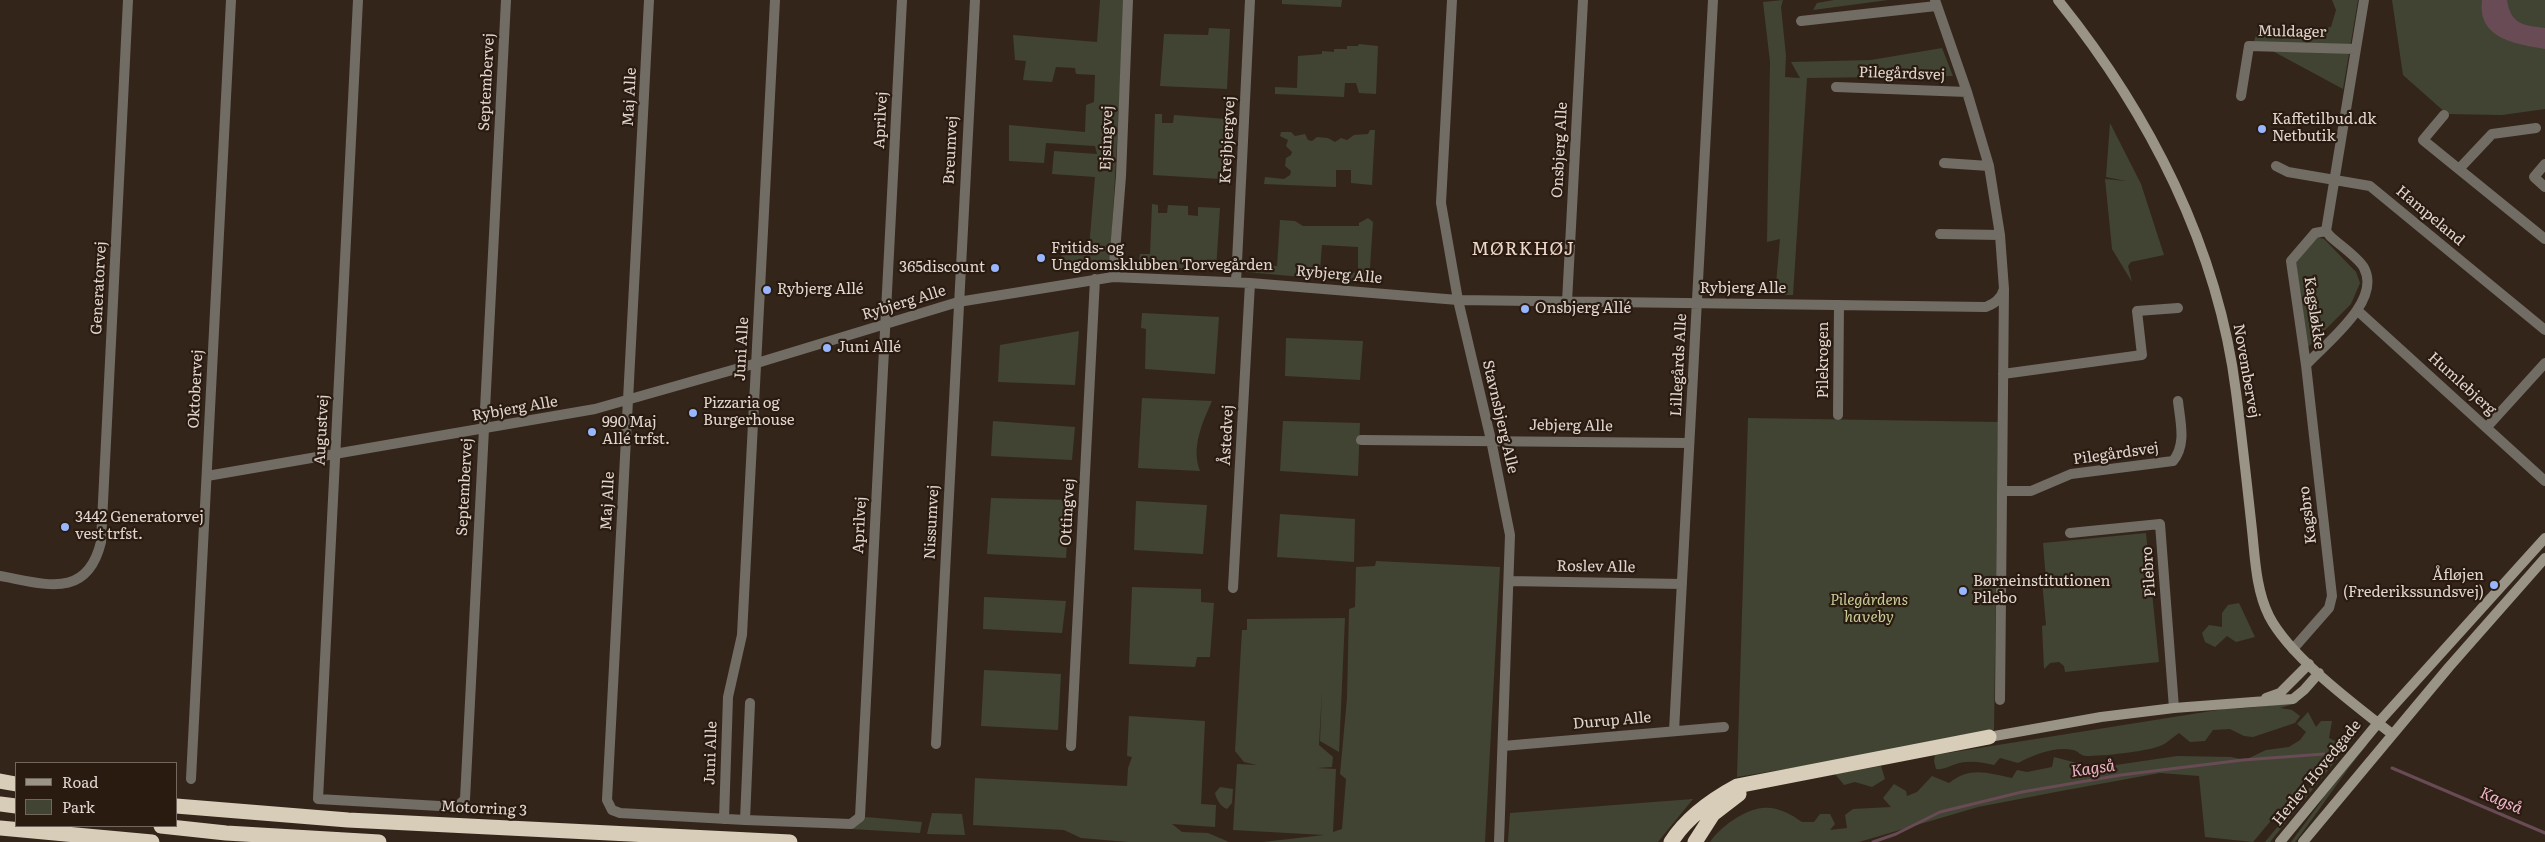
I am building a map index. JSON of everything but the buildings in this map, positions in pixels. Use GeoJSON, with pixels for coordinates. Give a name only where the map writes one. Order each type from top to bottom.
{"type":"FeatureCollection","features":[{"type":"Feature","properties":{"kind":"highway"},"geometry":{"type":"LineString","coordinates":[[1670,842],[1679,829],[1711,800],[1737,786],[1989,737]]}},
{"type":"Feature","properties":{"kind":"highway"},"geometry":{"type":"LineString","coordinates":[[0,781],[15,784]]}},
{"type":"Feature","properties":{"kind":"highway"},"geometry":{"type":"LineString","coordinates":[[1694,842],[1713,814],[1732,798],[1758,783]]}},
{"type":"Feature","properties":{"kind":"highway"},"geometry":{"type":"LineString","coordinates":[[0,804],[15,806]]}},
{"type":"Feature","properties":{"kind":"highway","name":"Motorring 3"},"geometry":{"type":"LineString","coordinates":[[178,806],[348,820],[790,842]]}},
{"type":"Feature","properties":{"kind":"highway"},"geometry":{"type":"LineString","coordinates":[[0,810],[15,810]]}},
{"type":"Feature","properties":{"kind":"highway"},"geometry":{"type":"LineString","coordinates":[[0,823],[15,826]]}},
{"type":"Feature","properties":{"kind":"highway"},"geometry":{"type":"LineString","coordinates":[[20,827],[55,834]]}},
{"type":"Feature","properties":{"kind":"highway"},"geometry":{"type":"LineString","coordinates":[[170,827],[226,833],[379,842]]}},
{"type":"Feature","properties":{"kind":"highway"},"geometry":{"type":"LineString","coordinates":[[0,828],[152,842]]}},
{"type":"Feature","properties":{"kind":"street","name":"Generatorvej"},"geometry":{"type":"LineString","coordinates":[[0,576],[51,586],[73,582],[85,574],[96,560],[101,542],[128,0]]}},
{"type":"Feature","properties":{"kind":"street","name":"Oktobervej"},"geometry":{"type":"LineString","coordinates":[[191,779],[231,0]]}},
{"type":"Feature","properties":{"kind":"street","name":"Augustvej"},"geometry":{"type":"LineString","coordinates":[[358,0],[318,799],[382,802]]}},
{"type":"Feature","properties":{"kind":"street","name":"Septembervej"},"geometry":{"type":"LineString","coordinates":[[382,802],[457,807],[465,799],[506,0]]}},
{"type":"Feature","properties":{"kind":"street","name":"Maj Alle"},"geometry":{"type":"LineString","coordinates":[[649,0],[608,800],[612,810],[620,813],[745,820]]}},
{"type":"Feature","properties":{"kind":"street","name":"Juni Alle"},"geometry":{"type":"LineString","coordinates":[[724,819],[728,697],[742,634],[775,0]]}},
{"type":"Feature","properties":{"kind":"street","name":"Aprilvej"},"geometry":{"type":"LineString","coordinates":[[745,820],[851,824],[860,817],[902,0]]}},
{"type":"Feature","properties":{"kind":"street","name":"Breumvej"},"geometry":{"type":"LineString","coordinates":[[958,302],[975,0]]}},
{"type":"Feature","properties":{"kind":"street","name":"Ejsingvej"},"geometry":{"type":"LineString","coordinates":[[1113,277],[1121,176],[1128,0]]}},
{"type":"Feature","properties":{"kind":"street","name":"Krejbjergvej"},"geometry":{"type":"LineString","coordinates":[[1236,282],[1250,0]]}},
{"type":"Feature","properties":{"kind":"street","name":"Stavnsbjerg Alle"},"geometry":{"type":"LineString","coordinates":[[1452,0],[1441,203],[1458,300],[1491,440],[1510,535],[1499,842]]}},
{"type":"Feature","properties":{"kind":"street","name":"Onsbjerg Alle"},"geometry":{"type":"LineString","coordinates":[[1567,302],[1583,0]]}},
{"type":"Feature","properties":{"kind":"street","name":"Lillegårds Alle"},"geometry":{"type":"LineString","coordinates":[[1674,731],[1713,0]]}},
{"type":"Feature","properties":{"kind":"street","name":"Novembervej"},"geometry":{"type":"LineString","coordinates":[[2058,0],[2080,26],[2149,132],[2179,191],[2197,237],[2215,290],[2231,356],[2260,588],[2268,615],[2293,649],[2319,674],[2392,734]]}},
{"type":"Feature","properties":{"kind":"street"},"geometry":{"type":"LineString","coordinates":[[2326,230],[2364,0]]}},
{"type":"Feature","properties":{"kind":"street","name":"Pilegårdsvej"},"geometry":{"type":"LineString","coordinates":[[1800,21],[1935,3],[1967,92],[1989,166],[2000,235],[2004,289],[2000,700]]}},
{"type":"Feature","properties":{"kind":"street","name":"Muldager"},"geometry":{"type":"LineString","coordinates":[[2241,96],[2249,46],[2355,49]]}},
{"type":"Feature","properties":{"kind":"street","name":"Pilegårdsvej"},"geometry":{"type":"LineString","coordinates":[[1836,87],[1967,92]]}},
{"type":"Feature","properties":{"kind":"street"},"geometry":{"type":"LineString","coordinates":[[2444,115],[2423,140],[2545,239]]}},
{"type":"Feature","properties":{"kind":"street"},"geometry":{"type":"LineString","coordinates":[[2459,169],[2492,134],[2536,128]]}},
{"type":"Feature","properties":{"kind":"street"},"geometry":{"type":"LineString","coordinates":[[1944,163],[1989,166]]}},
{"type":"Feature","properties":{"kind":"street"},"geometry":{"type":"LineString","coordinates":[[2545,164],[2534,177],[2545,188]]}},
{"type":"Feature","properties":{"kind":"street","name":"Hampeland"},"geometry":{"type":"LineString","coordinates":[[2276,166],[2288,172],[2370,186],[2545,330]]}},
{"type":"Feature","properties":{"kind":"street","name":"Kagsløkke"},"geometry":{"type":"LineString","coordinates":[[2326,230],[2330,236],[2364,267],[2368,281],[2365,295],[2358,310],[2306,365],[2291,261],[2315,233],[2326,230]]}},
{"type":"Feature","properties":{"kind":"street"},"geometry":{"type":"LineString","coordinates":[[1940,234],[2000,235]]}},
{"type":"Feature","properties":{"kind":"street","name":"Rybjerg Alle"},"geometry":{"type":"LineString","coordinates":[[207,476],[483,430],[629,401],[958,302],[1113,277],[1236,282],[1458,300],[1697,304],[1986,307],[1994,303],[2001,296],[2004,289]]}},
{"type":"Feature","properties":{"kind":"street","name":"Ottingvej"},"geometry":{"type":"LineString","coordinates":[[1071,746],[1095,279]]}},
{"type":"Feature","properties":{"kind":"street","name":"Åstedvej"},"geometry":{"type":"LineString","coordinates":[[1233,588],[1250,283]]}},
{"type":"Feature","properties":{"kind":"street","name":"Nissumvej"},"geometry":{"type":"LineString","coordinates":[[936,744],[958,302]]}},
{"type":"Feature","properties":{"kind":"street","name":"Pilekrogen"},"geometry":{"type":"LineString","coordinates":[[1838,415],[1839,305]]}},
{"type":"Feature","properties":{"kind":"street"},"geometry":{"type":"LineString","coordinates":[[2003,374],[2142,355],[2138,311],[2178,308]]}},
{"type":"Feature","properties":{"kind":"street","name":"Humlebjerg"},"geometry":{"type":"LineString","coordinates":[[2358,310],[2545,481]]}},
{"type":"Feature","properties":{"kind":"street"},"geometry":{"type":"LineString","coordinates":[[2488,427],[2545,363]]}},
{"type":"Feature","properties":{"kind":"street","name":"Kagsbro"},"geometry":{"type":"LineString","coordinates":[[2293,649],[2329,608],[2332,596],[2306,365]]}},
{"type":"Feature","properties":{"kind":"street","name":"Pilegårdsvej"},"geometry":{"type":"LineString","coordinates":[[2002,491],[2031,491],[2071,474],[2173,461],[2180,453],[2182,441],[2178,401]]}},
{"type":"Feature","properties":{"kind":"street","name":"Jebjerg Alle"},"geometry":{"type":"LineString","coordinates":[[1361,440],[1689,443]]}},
{"type":"Feature","properties":{"kind":"street","name":"Pilebro"},"geometry":{"type":"LineString","coordinates":[[2070,533],[2160,524],[2174,708]]}},
{"type":"Feature","properties":{"kind":"street","name":"Herlev Hovedgade"},"geometry":{"type":"LineString","coordinates":[[2280,842],[2378,723],[2545,538]]}},
{"type":"Feature","properties":{"kind":"street"},"geometry":{"type":"LineString","coordinates":[[2303,842],[2392,734],[2545,558]]}},
{"type":"Feature","properties":{"kind":"street","name":"Roslev Alle"},"geometry":{"type":"LineString","coordinates":[[1509,581],[1682,584]]}},
{"type":"Feature","properties":{"kind":"street"},"geometry":{"type":"LineString","coordinates":[[2258,701],[2280,693],[2309,664]]}},
{"type":"Feature","properties":{"kind":"street"},"geometry":{"type":"LineString","coordinates":[[1989,737],[2101,717],[2174,708],[2293,699],[2319,674]]}},
{"type":"Feature","properties":{"kind":"street"},"geometry":{"type":"LineString","coordinates":[[745,820],[750,703]]}},
{"type":"Feature","properties":{"kind":"street","name":"Durup Alle"},"geometry":{"type":"LineString","coordinates":[[1503,746],[1724,727]]}},
{"type":"Feature","properties":{"kind":"green space"},"geometry":{"type":"Polygon","coordinates":[[[1100,0],[1125,0],[1110,266],[1094,269],[1061,268],[1062,246],[1089,248],[1095,177],[1052,174],[1054,151],[1097,154],[1095,146],[1046,143],[1044,163],[1009,161],[1009,125],[1085,132],[1086,105],[1094,102],[1095,75],[1076,74],[1075,68],[1056,67],[1052,82],[1023,80],[1026,61],[1015,60],[1013,35],[1097,42],[1100,0]]]}},
{"type":"Feature","properties":{"kind":"green space"},"geometry":{"type":"Polygon","coordinates":[[[1282,0],[1342,0],[1341,7],[1282,4],[1282,0]]]}},
{"type":"Feature","properties":{"kind":"green space"},"geometry":{"type":"Polygon","coordinates":[[[1783,0],[1781,7],[1786,56],[1785,77],[1800,78],[1791,62],[1871,60],[1942,48],[1953,76],[1807,78],[1793,295],[1775,295],[1780,239],[1767,242],[1770,62],[1763,2],[1783,0]]]}},
{"type":"Feature","properties":{"kind":"green space"},"geometry":{"type":"Polygon","coordinates":[[[1834,0],[1888,0],[1813,10],[1817,3],[1834,0]]]}},
{"type":"Feature","properties":{"kind":"green space"},"geometry":{"type":"Polygon","coordinates":[[[2332,0],[2358,0],[2343,89],[2254,41],[2260,24],[2285,36],[2331,27],[2336,10],[2332,0]]]}},
{"type":"Feature","properties":{"kind":"green space"},"geometry":{"type":"Polygon","coordinates":[[[2392,0],[2545,0],[2545,109],[2502,115],[2447,114],[2403,75],[2392,0]]]}},
{"type":"Feature","properties":{"kind":"green space"},"geometry":{"type":"Polygon","coordinates":[[[1209,28],[1230,29],[1227,89],[1160,86],[1164,34],[1208,35],[1209,28]]]}},
{"type":"Feature","properties":{"kind":"green space"},"geometry":{"type":"Polygon","coordinates":[[[1359,44],[1378,46],[1376,94],[1359,93],[1356,83],[1345,83],[1344,97],[1275,94],[1275,87],[1297,88],[1298,56],[1322,54],[1322,51],[1334,52],[1334,49],[1347,49],[1347,46],[1358,46],[1359,44]]]}},
{"type":"Feature","properties":{"kind":"green space"},"geometry":{"type":"Polygon","coordinates":[[[1155,114],[1162,114],[1162,123],[1173,123],[1174,115],[1226,119],[1221,179],[1153,175],[1155,114]]]}},
{"type":"Feature","properties":{"kind":"green space"},"geometry":{"type":"Polygon","coordinates":[[[2110,123],[2141,184],[2164,255],[2131,262],[2128,266],[2132,282],[2112,249],[2105,179],[2126,181],[2106,177],[2110,123]]]}},
{"type":"Feature","properties":{"kind":"green space"},"geometry":{"type":"Polygon","coordinates":[[[1370,130],[1375,130],[1372,185],[1351,183],[1351,170],[1336,170],[1336,187],[1264,184],[1265,177],[1284,179],[1290,175],[1291,171],[1285,166],[1286,158],[1292,152],[1286,146],[1288,140],[1280,136],[1281,132],[1291,132],[1295,136],[1305,134],[1308,140],[1312,141],[1317,137],[1328,138],[1335,142],[1341,138],[1347,140],[1354,135],[1368,134],[1370,130]]]}},
{"type":"Feature","properties":{"kind":"green space"},"geometry":{"type":"Polygon","coordinates":[[[1152,204],[1158,205],[1158,213],[1167,213],[1168,205],[1188,206],[1188,215],[1198,216],[1198,207],[1220,208],[1216,270],[1138,266],[1140,254],[1150,254],[1152,204]]]}},
{"type":"Feature","properties":{"kind":"green space"},"geometry":{"type":"Polygon","coordinates":[[[1368,218],[1373,222],[1369,283],[1246,272],[1245,265],[1277,266],[1280,220],[1295,221],[1303,226],[1359,226],[1359,223],[1368,218]],[[1322,245],[1320,270],[1358,273],[1358,247],[1322,245]]]}},
{"type":"Feature","properties":{"kind":"green space"},"geometry":{"type":"Polygon","coordinates":[[[2317,237],[2324,239],[2356,272],[2360,283],[2351,304],[2307,348],[2296,263],[2317,237]]]}},
{"type":"Feature","properties":{"kind":"green space"},"geometry":{"type":"Polygon","coordinates":[[[1142,313],[1219,317],[1215,374],[1145,369],[1146,329],[1141,328],[1142,313]]]}},
{"type":"Feature","properties":{"kind":"green space"},"geometry":{"type":"Polygon","coordinates":[[[1079,331],[1075,385],[998,382],[1000,345],[1079,331]]]}},
{"type":"Feature","properties":{"kind":"green space"},"geometry":{"type":"Polygon","coordinates":[[[1286,338],[1363,341],[1360,380],[1285,376],[1286,338]]]}},
{"type":"Feature","properties":{"kind":"green space"},"geometry":{"type":"Polygon","coordinates":[[[1142,398],[1212,401],[1201,427],[1197,445],[1200,471],[1138,468],[1142,398]]]}},
{"type":"Feature","properties":{"kind":"green space","name":"Pilegårdens haveby"},"geometry":{"type":"Polygon","coordinates":[[[1748,418],[1998,422],[1994,730],[1864,756],[1737,777],[1748,418]]]}},
{"type":"Feature","properties":{"kind":"green space"},"geometry":{"type":"Polygon","coordinates":[[[993,421],[1075,427],[1072,460],[991,456],[993,421]]]}},
{"type":"Feature","properties":{"kind":"green space"},"geometry":{"type":"Polygon","coordinates":[[[1283,421],[1360,423],[1358,476],[1280,471],[1283,421]]]}},
{"type":"Feature","properties":{"kind":"green space"},"geometry":{"type":"Polygon","coordinates":[[[991,498],[1070,500],[1066,558],[987,554],[991,498]]]}},
{"type":"Feature","properties":{"kind":"green space"},"geometry":{"type":"Polygon","coordinates":[[[1136,501],[1207,505],[1203,554],[1134,550],[1136,501]]]}},
{"type":"Feature","properties":{"kind":"green space"},"geometry":{"type":"Polygon","coordinates":[[[1280,514],[1355,519],[1354,562],[1277,557],[1280,514]]]}},
{"type":"Feature","properties":{"kind":"green space"},"geometry":{"type":"Polygon","coordinates":[[[2146,533],[2159,662],[2065,672],[2064,666],[2059,662],[2050,663],[2044,669],[2042,626],[2046,625],[2042,581],[2046,580],[2043,543],[2146,533]]]}},
{"type":"Feature","properties":{"kind":"green space"},"geometry":{"type":"Polygon","coordinates":[[[1376,561],[1500,567],[1485,842],[1263,842],[1324,835],[1233,830],[1237,764],[1257,765],[1244,762],[1235,751],[1242,630],[1247,630],[1247,619],[1345,618],[1339,752],[1320,741],[1322,690],[1319,745],[1333,757],[1332,767],[1317,768],[1336,769],[1333,832],[1342,829],[1346,779],[1340,774],[1347,698],[1349,609],[1355,607],[1356,567],[1375,566],[1376,561]]]}},
{"type":"Feature","properties":{"kind":"green space"},"geometry":{"type":"Polygon","coordinates":[[[1132,587],[1201,589],[1201,602],[1214,603],[1210,657],[1197,657],[1195,667],[1129,664],[1132,587]]]}},
{"type":"Feature","properties":{"kind":"green space"},"geometry":{"type":"Polygon","coordinates":[[[984,597],[1066,601],[1062,633],[983,629],[984,597]]]}},
{"type":"Feature","properties":{"kind":"green space"},"geometry":{"type":"Polygon","coordinates":[[[2239,603],[2255,637],[2236,642],[2227,636],[2215,647],[2205,642],[2202,633],[2209,625],[2222,627],[2222,613],[2228,605],[2239,603]]]}},
{"type":"Feature","properties":{"kind":"green space"},"geometry":{"type":"Polygon","coordinates":[[[984,670],[1061,674],[1058,730],[981,726],[984,670]]]}},
{"type":"Feature","properties":{"kind":"green space"},"geometry":{"type":"Polygon","coordinates":[[[2300,702],[2280,708],[2292,710],[2300,716],[2295,723],[2253,737],[2244,736],[2230,729],[2213,730],[2205,741],[2190,742],[2179,733],[2160,746],[2123,753],[2086,756],[2073,750],[2059,749],[2037,754],[2018,763],[2000,758],[1994,765],[1980,762],[1965,762],[1939,769],[1936,769],[1934,761],[1935,755],[2224,709],[2300,702]]]}},
{"type":"Feature","properties":{"kind":"green space"},"geometry":{"type":"Polygon","coordinates":[[[2308,712],[2316,727],[2321,721],[2332,721],[2329,738],[2337,742],[2253,842],[2205,837],[2199,776],[2160,773],[1978,807],[1859,842],[1710,842],[1714,836],[1733,820],[1755,809],[1778,809],[1802,822],[1814,822],[1820,814],[1830,814],[1835,824],[1830,830],[1847,828],[1845,815],[1853,809],[1891,807],[1883,798],[1894,784],[1906,791],[1907,796],[1917,792],[1932,776],[1949,783],[1964,774],[1979,772],[2012,778],[2017,770],[2027,772],[2052,767],[2054,757],[2077,763],[2082,770],[2177,756],[2231,757],[2245,760],[2266,750],[2289,747],[2300,740],[2306,732],[2297,724],[2308,712]]]}},
{"type":"Feature","properties":{"kind":"green space"},"geometry":{"type":"Polygon","coordinates":[[[1129,716],[1205,721],[1201,804],[1216,805],[1215,827],[1172,824],[1182,832],[1208,833],[1229,842],[1128,842],[1081,838],[1064,830],[973,825],[975,778],[1127,786],[1128,768],[1132,757],[1127,756],[1129,716]]]}},
{"type":"Feature","properties":{"kind":"green space"},"geometry":{"type":"Polygon","coordinates":[[[2353,735],[2355,737],[2270,842],[2265,842],[2353,735]]]}},
{"type":"Feature","properties":{"kind":"green space"},"geometry":{"type":"Polygon","coordinates":[[[2365,743],[2367,745],[2304,830],[2295,842],[2291,842],[2320,803],[2331,783],[2365,743]]]}},
{"type":"Feature","properties":{"kind":"green space"},"geometry":{"type":"Polygon","coordinates":[[[1881,766],[1885,779],[1872,787],[1855,782],[1844,785],[1835,774],[1881,766]]]}},
{"type":"Feature","properties":{"kind":"green space"},"geometry":{"type":"Polygon","coordinates":[[[1220,787],[1233,789],[1232,803],[1227,809],[1221,805],[1215,793],[1220,787]]]}},
{"type":"Feature","properties":{"kind":"green space"},"geometry":{"type":"Polygon","coordinates":[[[1693,799],[1658,842],[1508,842],[1510,813],[1693,799]]]}},
{"type":"Feature","properties":{"kind":"green space"},"geometry":{"type":"Polygon","coordinates":[[[932,813],[962,814],[965,835],[927,834],[932,813]]]}},
{"type":"Feature","properties":{"kind":"green space"},"geometry":{"type":"Polygon","coordinates":[[[866,817],[922,822],[920,833],[851,829],[866,817]]]}},
{"type":"Feature","properties":{"kind":"shaded area"},"geometry":{"type":"Polygon","coordinates":[[[2482,0],[2507,0],[2512,14],[2519,22],[2545,28],[2545,49],[2511,42],[2492,31],[2482,13],[2482,0]]]}},
{"type":"Feature","properties":{"kind":"waterway","name":"Kagså"},"geometry":{"type":"LineString","coordinates":[[1873,842],[1896,834],[1940,812],[2022,792],[2121,775],[2243,760],[2324,754]]}},
{"type":"Feature","properties":{"kind":"waterway","name":"Kagså"},"geometry":{"type":"LineString","coordinates":[[2392,768],[2545,833]]}},
{"type":"Feature","properties":{"kind":"place","name":"Kaffetilbud.dk Netbutik"},"geometry":{"type":"Point","coordinates":[2262,129]}},
{"type":"Feature","properties":{"kind":"place","name":"Fritids- og Ungdomsklubben Torvegården"},"geometry":{"type":"Point","coordinates":[1041,258]}},
{"type":"Feature","properties":{"kind":"place","name":"365discount"},"geometry":{"type":"Point","coordinates":[995,268]}},
{"type":"Feature","properties":{"kind":"place","name":"Rybjerg Allé"},"geometry":{"type":"Point","coordinates":[767,290]}},
{"type":"Feature","properties":{"kind":"place","name":"Onsbjerg Allé"},"geometry":{"type":"Point","coordinates":[1525,309]}},
{"type":"Feature","properties":{"kind":"place","name":"Juni Allé"},"geometry":{"type":"Point","coordinates":[827,348]}},
{"type":"Feature","properties":{"kind":"place","name":"Pizzaria og Burgerhouse"},"geometry":{"type":"Point","coordinates":[693,413]}},
{"type":"Feature","properties":{"kind":"place","name":"990 Maj Allé trfst."},"geometry":{"type":"Point","coordinates":[592,432]}},
{"type":"Feature","properties":{"kind":"place","name":"3442 Generatorvej vest trfst."},"geometry":{"type":"Point","coordinates":[65,527]}},
{"type":"Feature","properties":{"kind":"place","name":"Åfløjen (Frederikssundsvej)"},"geometry":{"type":"Point","coordinates":[2494,585]}},
{"type":"Feature","properties":{"kind":"place","name":"Børneinstitutionen Pilebo"},"geometry":{"type":"Point","coordinates":[1963,591]}},
{"type":"Feature","properties":{"kind":"district","name":"MØRKHØJ"},"geometry":{"type":"Point","coordinates":[1523,250]}}]}
